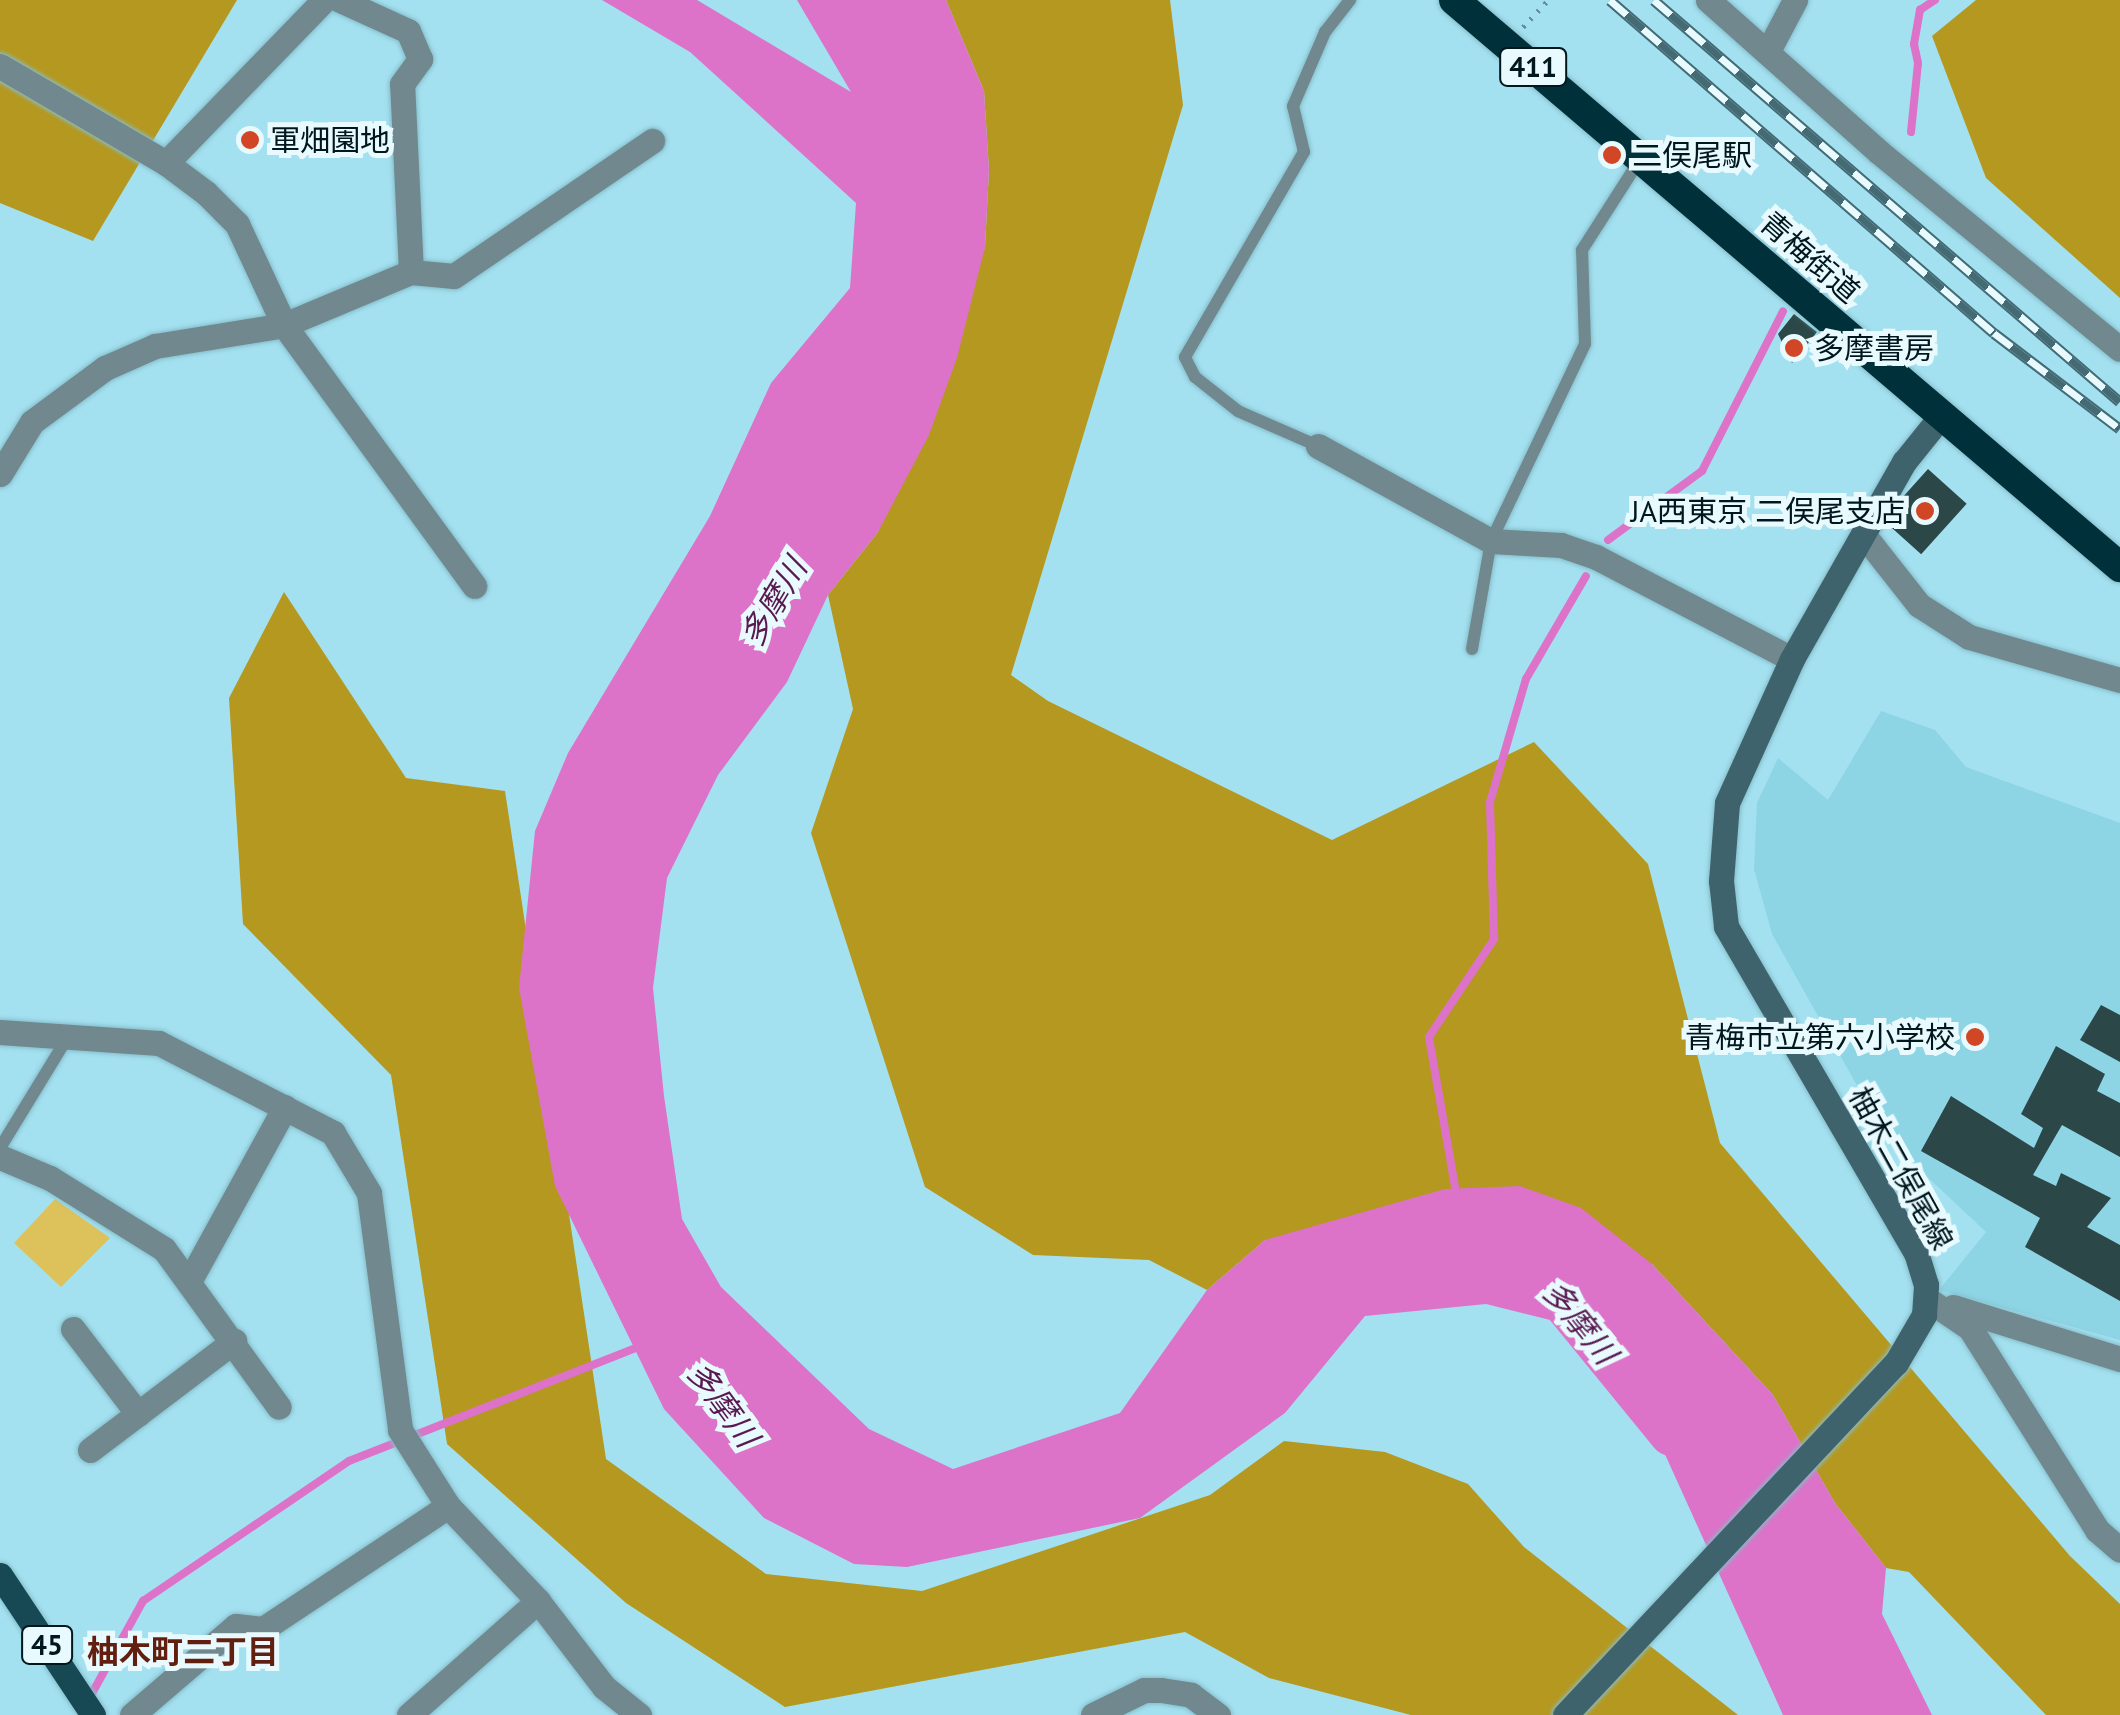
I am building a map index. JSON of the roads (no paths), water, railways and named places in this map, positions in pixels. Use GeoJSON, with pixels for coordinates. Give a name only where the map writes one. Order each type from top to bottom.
{"type":"FeatureCollection","features":[{"type":"Feature","properties":{"kind":"highway","name":"青梅街道"},"geometry":{"type":"LineString","coordinates":[[1454,0],[2120,568]]}},
{"type":"Feature","properties":{"kind":"main road","name":"柚木二俣尾線"},"geometry":{"type":"LineString","coordinates":[[1565,1715],[1896,1364],[1920,1328],[1927,1299],[1904,1229],[1726,926],[1727,803],[1792,660],[1904,462],[1941,416]]}},
{"type":"Feature","properties":{"kind":"main road","name":"45"},"geometry":{"type":"LineString","coordinates":[[0,1575],[85,1712]]}},
{"type":"Feature","properties":{"kind":"street"},"geometry":{"type":"LineString","coordinates":[[166,163],[324,0]]}},
{"type":"Feature","properties":{"kind":"street"},"geometry":{"type":"LineString","coordinates":[[340,0],[408,31],[420,59],[402,84],[411,272]]}},
{"type":"Feature","properties":{"kind":"street"},"geometry":{"type":"LineString","coordinates":[[1708,0],[1879,152],[2120,349]]}},
{"type":"Feature","properties":{"kind":"street"},"geometry":{"type":"LineString","coordinates":[[1768,51],[1795,0]]}},
{"type":"Feature","properties":{"kind":"street"},"geometry":{"type":"LineString","coordinates":[[0,66],[166,163],[237,224],[284,324],[474,586]]}},
{"type":"Feature","properties":{"kind":"street"},"geometry":{"type":"LineString","coordinates":[[0,474],[32,422],[105,368],[155,346],[284,324],[411,272],[454,276],[652,142]]}},
{"type":"Feature","properties":{"kind":"street"},"geometry":{"type":"LineString","coordinates":[[1318,446],[1491,542],[1561,545],[1596,558],[1792,660]]}},
{"type":"Feature","properties":{"kind":"street"},"geometry":{"type":"LineString","coordinates":[[1863,534],[1919,604],[1969,637],[2120,680]]}},
{"type":"Feature","properties":{"kind":"street"},"geometry":{"type":"LineString","coordinates":[[0,1032],[71,1033],[159,1043],[333,1133],[369,1193],[400,1430],[448,1506],[538,1602],[604,1687],[639,1715]]}},
{"type":"Feature","properties":{"kind":"street"},"geometry":{"type":"LineString","coordinates":[[191,1278],[285,1107]]}},
{"type":"Feature","properties":{"kind":"street"},"geometry":{"type":"LineString","coordinates":[[0,1157],[50,1178],[164,1249],[191,1278],[279,1406]]}},
{"type":"Feature","properties":{"kind":"street"},"geometry":{"type":"LineString","coordinates":[[1927,1299],[2120,1359]]}},
{"type":"Feature","properties":{"kind":"street"},"geometry":{"type":"LineString","coordinates":[[1927,1299],[1970,1328],[2097,1530],[2120,1550]]}},
{"type":"Feature","properties":{"kind":"street"},"geometry":{"type":"LineString","coordinates":[[73,1329],[138,1414]]}},
{"type":"Feature","properties":{"kind":"street"},"geometry":{"type":"LineString","coordinates":[[90,1450],[234,1341]]}},
{"type":"Feature","properties":{"kind":"street"},"geometry":{"type":"LineString","coordinates":[[132,1715],[236,1626],[263,1629],[448,1506]]}},
{"type":"Feature","properties":{"kind":"street"},"geometry":{"type":"LineString","coordinates":[[409,1715],[538,1602]]}},
{"type":"Feature","properties":{"kind":"street"},"geometry":{"type":"LineString","coordinates":[[1093,1715],[1144,1690],[1192,1696],[1218,1715]]}},
{"type":"Feature","properties":{"kind":"lane"},"geometry":{"type":"LineString","coordinates":[[1318,446],[1238,411],[1195,376],[1186,357],[1304,152],[1293,106],[1325,32],[1350,0]]}},
{"type":"Feature","properties":{"kind":"lane"},"geometry":{"type":"LineString","coordinates":[[1472,650],[1491,542],[1585,344],[1582,250],[1640,159]]}},
{"type":"Feature","properties":{"kind":"lane"},"geometry":{"type":"LineString","coordinates":[[0,1148],[71,1033]]}},
{"type":"Feature","properties":{"kind":"water"},"geometry":{"type":"Polygon","coordinates":[[[602,0],[697,0],[851,92],[797,0],[946,0],[984,91],[989,170],[985,247],[957,358],[929,435],[878,532],[828,595],[787,682],[718,775],[667,878],[653,988],[664,1096],[682,1219],[721,1287],[869,1429],[953,1469],[1120,1413],[1207,1290],[1265,1240],[1445,1189],[1520,1186],[1581,1208],[1652,1264],[1773,1395],[1835,1503],[1886,1568],[1882,1614],[1932,1715],[1783,1715],[1611,1335],[1486,1304],[1365,1316],[1285,1413],[1140,1518],[907,1567],[854,1564],[764,1518],[664,1409],[555,1186],[519,988],[535,831],[568,753],[710,516],[771,383],[850,288],[856,203],[690,52],[602,0]]]}},
{"type":"Feature","properties":{"kind":"waterway"},"geometry":{"type":"LineString","coordinates":[[1911,132],[1918,63],[1914,44],[1920,10],[1935,0]]}},
{"type":"Feature","properties":{"kind":"waterway"},"geometry":{"type":"LineString","coordinates":[[1608,540],[1702,471],[1783,311]]}},
{"type":"Feature","properties":{"kind":"waterway"},"geometry":{"type":"LineString","coordinates":[[1457,1198],[1429,1037],[1494,939],[1490,802],[1526,679],[1586,576]]}},
{"type":"Feature","properties":{"kind":"waterway","name":"多摩川"},"geometry":{"type":"LineString","coordinates":[[1547,1281],[1671,1433]]}},
{"type":"Feature","properties":{"kind":"waterway"},"geometry":{"type":"LineString","coordinates":[[90,1697],[143,1601],[349,1461],[644,1345]]}},
{"type":"Feature","properties":{"kind":"railway"},"geometry":{"type":"LineString","coordinates":[[1610,0],[1994,333],[2120,429]]}},
{"type":"Feature","properties":{"kind":"railway"},"geometry":{"type":"LineString","coordinates":[[1654,0],[2120,402]]}},
{"type":"Feature","properties":{"kind":"place","name":"軍畑園地"},"geometry":{"type":"Point","coordinates":[250,140]}},
{"type":"Feature","properties":{"kind":"place","name":"二俣尾駅"},"geometry":{"type":"Point","coordinates":[1612,155]}},
{"type":"Feature","properties":{"kind":"place","name":"多摩書房"},"geometry":{"type":"Point","coordinates":[1794,348]}},
{"type":"Feature","properties":{"kind":"place","name":"JA西東京 二俣尾支店"},"geometry":{"type":"Point","coordinates":[1925,511]}},
{"type":"Feature","properties":{"kind":"place","name":"青梅市立第六小学校"},"geometry":{"type":"Point","coordinates":[1975,1037]}},
{"type":"Feature","properties":{"kind":"district","name":"柚木町二丁目"},"geometry":{"type":"Point","coordinates":[183,1651]}}]}
